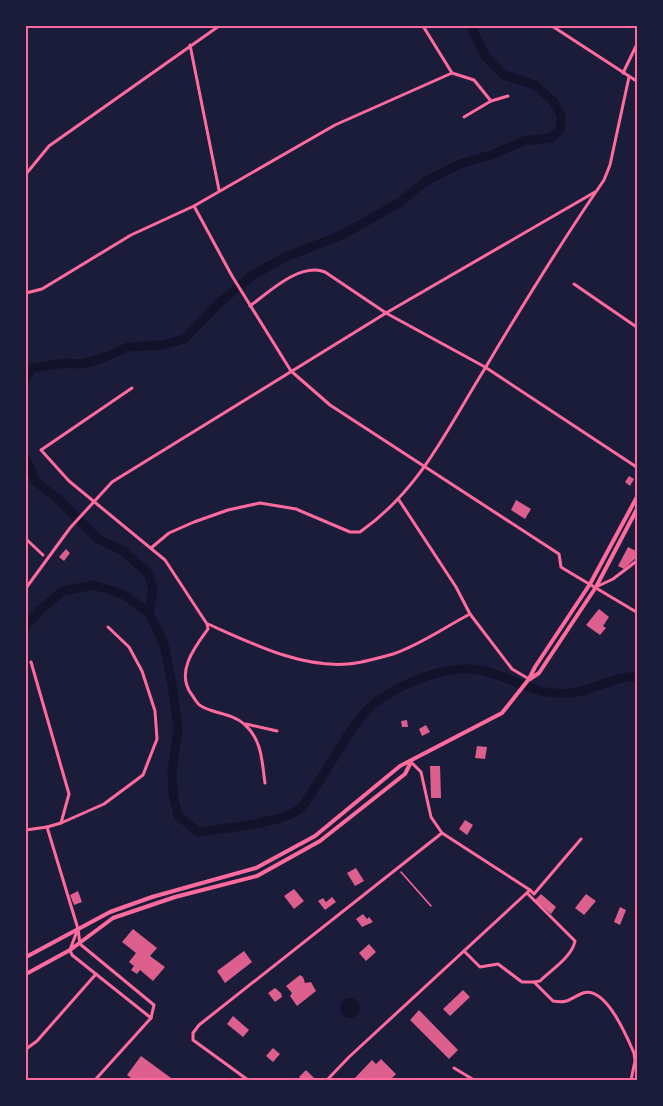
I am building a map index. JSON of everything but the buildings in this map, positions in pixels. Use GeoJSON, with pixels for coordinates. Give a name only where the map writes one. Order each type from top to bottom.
{"type":"FeatureCollection","features":[{"type":"Feature","properties":{"kind":"street"},"geometry":{"type":"LineString","coordinates":[[26,174],[49,146],[219,26]]}},
{"type":"Feature","properties":{"kind":"street"},"geometry":{"type":"LineString","coordinates":[[423,26],[452,73],[474,80],[491,101]]}},
{"type":"Feature","properties":{"kind":"street"},"geometry":{"type":"LineString","coordinates":[[552,26],[638,82]]}},
{"type":"Feature","properties":{"kind":"street"},"geometry":{"type":"LineString","coordinates":[[624,71],[638,42]]}},
{"type":"Feature","properties":{"kind":"street"},"geometry":{"type":"LineString","coordinates":[[190,45],[219,190]]}},
{"type":"Feature","properties":{"kind":"street"},"geometry":{"type":"LineString","coordinates":[[26,293],[42,289],[130,235],[194,206],[335,125],[452,73]]}},
{"type":"Feature","properties":{"kind":"street"},"geometry":{"type":"LineString","coordinates":[[151,548],[169,533],[194,522],[228,510],[260,503],[296,509],[350,532],[360,532],[399,500],[425,468],[485,367],[604,180],[610,165],[629,77]]}},
{"type":"Feature","properties":{"kind":"street"},"geometry":{"type":"LineString","coordinates":[[464,117],[491,101],[508,96]]}},
{"type":"Feature","properties":{"kind":"street"},"geometry":{"type":"LineString","coordinates":[[26,588],[70,528],[112,482],[386,313],[596,191]]}},
{"type":"Feature","properties":{"kind":"street"},"geometry":{"type":"LineString","coordinates":[[194,206],[232,276],[291,371],[330,405],[559,554],[561,567],[638,613]]}},
{"type":"Feature","properties":{"kind":"street"},"geometry":{"type":"LineString","coordinates":[[250,306],[289,276],[318,269],[386,313],[485,367],[638,468]]}},
{"type":"Feature","properties":{"kind":"street"},"geometry":{"type":"LineString","coordinates":[[574,284],[638,328]]}},
{"type":"Feature","properties":{"kind":"street"},"geometry":{"type":"LineString","coordinates":[[132,388],[41,450],[69,481],[165,560],[207,624],[208,629],[186,663],[184,675],[188,691],[200,705],[244,724],[277,731]]}},
{"type":"Feature","properties":{"kind":"street"},"geometry":{"type":"LineString","coordinates":[[26,957],[110,912],[152,897],[256,868],[315,836],[400,766],[502,713],[529,679],[535,666],[590,584],[638,495]]}},
{"type":"Feature","properties":{"kind":"street"},"geometry":{"type":"LineString","coordinates":[[399,500],[456,587],[470,614],[512,669],[529,679]]}},
{"type":"Feature","properties":{"kind":"street"},"geometry":{"type":"LineString","coordinates":[[529,679],[539,673],[596,587],[638,507]]}},
{"type":"Feature","properties":{"kind":"street"},"geometry":{"type":"LineString","coordinates":[[26,539],[42,555]]}},
{"type":"Feature","properties":{"kind":"street"},"geometry":{"type":"LineString","coordinates":[[596,587],[614,579],[638,560]]}},
{"type":"Feature","properties":{"kind":"street"},"geometry":{"type":"LineString","coordinates":[[207,624],[291,657],[320,663],[349,664],[393,654],[470,614]]}},
{"type":"Feature","properties":{"kind":"street"},"geometry":{"type":"LineString","coordinates":[[26,830],[61,823],[104,804],[143,775],[157,739],[155,711],[142,670],[129,647],[108,627]]}},
{"type":"Feature","properties":{"kind":"street"},"geometry":{"type":"LineString","coordinates":[[31,662],[69,794],[61,823]]}},
{"type":"Feature","properties":{"kind":"street"},"geometry":{"type":"LineString","coordinates":[[244,724],[261,750],[265,783]]}},
{"type":"Feature","properties":{"kind":"street"},"geometry":{"type":"LineString","coordinates":[[411,762],[421,772],[431,817],[442,833],[529,892],[575,941],[574,946],[561,963],[540,981],[534,982],[522,982],[498,964],[480,967],[464,951]]}},
{"type":"Feature","properties":{"kind":"street"},"geometry":{"type":"LineString","coordinates":[[26,974],[80,944],[113,918],[175,897],[257,876],[320,841],[405,774],[411,762]]}},
{"type":"Feature","properties":{"kind":"street"},"geometry":{"type":"LineString","coordinates":[[47,827],[78,929],[80,944],[154,1005],[151,1018],[95,1080]]}},
{"type":"Feature","properties":{"kind":"street"},"geometry":{"type":"LineString","coordinates":[[248,1080],[193,1040],[193,1033],[198,1025],[442,833]]}},
{"type":"Feature","properties":{"kind":"street"},"geometry":{"type":"LineString","coordinates":[[529,892],[534,894],[581,840]]}},
{"type":"Feature","properties":{"kind":"street"},"geometry":{"type":"LineString","coordinates":[[327,1080],[529,892]]}},
{"type":"Feature","properties":{"kind":"street"},"geometry":{"type":"LineString","coordinates":[[78,929],[70,950],[72,955],[151,1018]]}},
{"type":"Feature","properties":{"kind":"street"},"geometry":{"type":"LineString","coordinates":[[26,1049],[36,1041],[96,974]]}},
{"type":"Feature","properties":{"kind":"street"},"geometry":{"type":"LineString","coordinates":[[534,982],[553,1001],[568,1002],[584,993],[592,992],[599,995],[611,1008],[634,1053],[631,1080]]}},
{"type":"Feature","properties":{"kind":"street"},"geometry":{"type":"LineString","coordinates":[[454,1068],[474,1080]]}},
{"type":"Feature","properties":{"kind":"path"},"geometry":{"type":"LineString","coordinates":[[401,872],[431,906]]}},
{"type":"Feature","properties":{"kind":"shaded area"},"geometry":{"type":"Polygon","coordinates":[[[346,998],[354,998],[360,1004],[360,1012],[354,1018],[346,1018],[340,1012],[340,1004],[346,998]]]}},
{"type":"Feature","properties":{"kind":"waterway"},"geometry":{"type":"LineString","coordinates":[[26,377],[33,368],[65,363],[80,364],[101,359],[128,347],[162,345],[184,339],[220,302],[253,275],[285,257],[340,236],[399,203],[426,181],[460,164],[494,154],[524,141],[551,138],[560,130],[561,115],[553,101],[535,85],[504,75],[485,56],[471,26]]}},
{"type":"Feature","properties":{"kind":"waterway"},"geometry":{"type":"LineString","coordinates":[[26,459],[36,482],[57,498],[98,539],[123,551],[148,573],[153,590],[149,613]]}},
{"type":"Feature","properties":{"kind":"waterway"},"geometry":{"type":"LineString","coordinates":[[26,626],[40,610],[63,591],[93,585],[123,594],[149,613],[164,644],[178,729],[172,771],[173,794],[178,815],[198,832],[266,822],[299,809],[318,784],[351,730],[370,707],[391,692],[429,675],[457,669],[471,669],[495,674],[536,690],[559,693],[579,692],[621,678],[638,677]]}}]}
